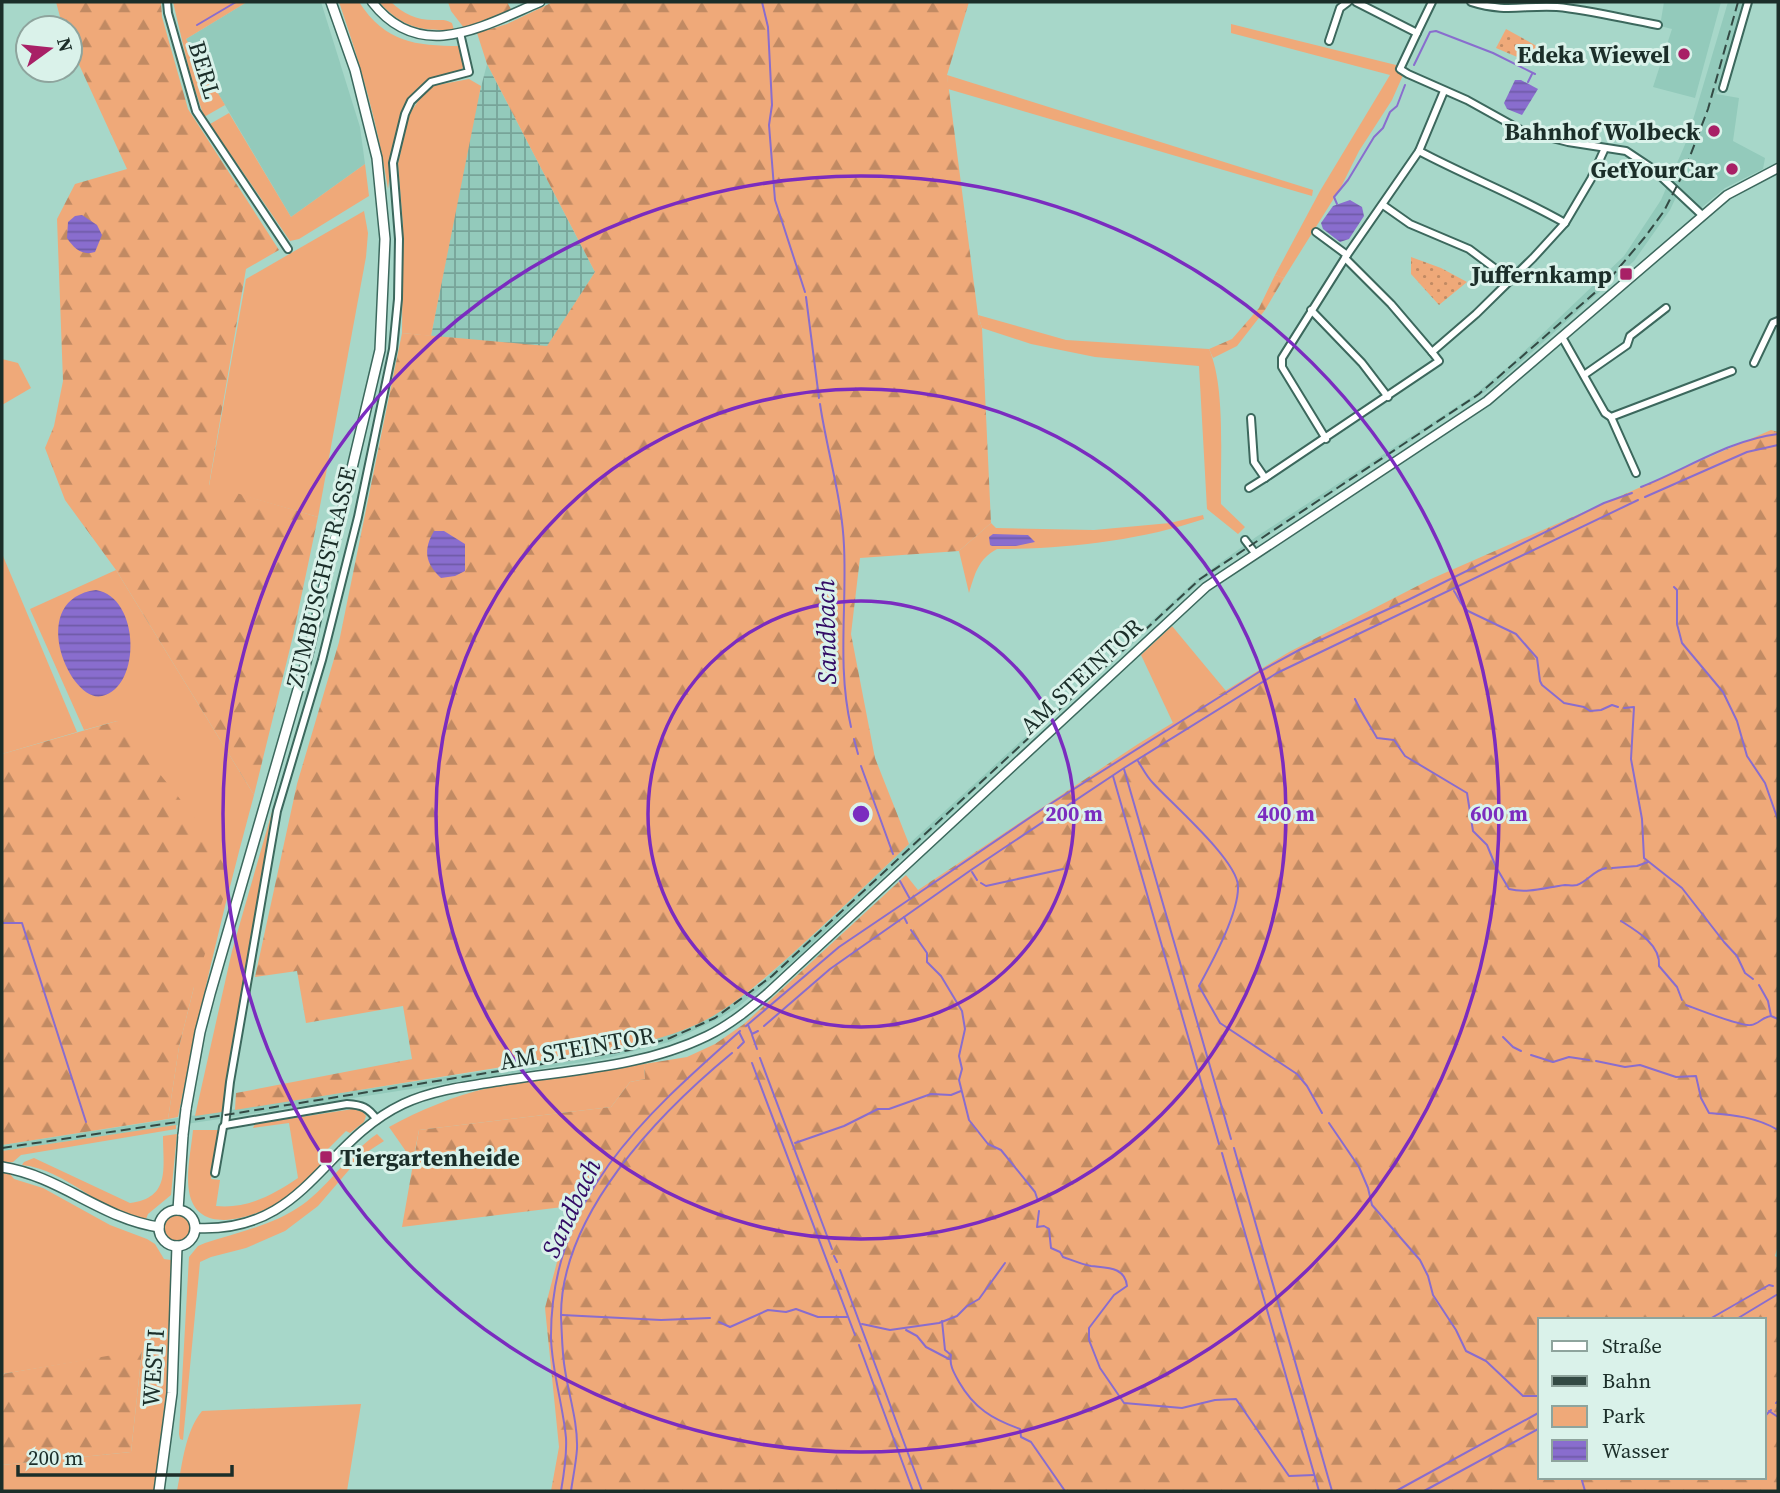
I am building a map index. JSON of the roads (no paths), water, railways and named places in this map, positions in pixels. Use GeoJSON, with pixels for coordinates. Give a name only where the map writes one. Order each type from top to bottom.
{"type":"FeatureCollection","features":[{"type":"Feature","properties":{"kind":"main road"},"geometry":{"type":"LineString","coordinates":[[178,1210],[186,1109],[200,1032],[306,662],[380,349],[385,239],[377,158],[355,70],[331,2]]}},
{"type":"Feature","properties":{"kind":"main road"},"geometry":{"type":"LineString","coordinates":[[2,1167],[52,1181],[128,1221],[159,1227]]}},
{"type":"Feature","properties":{"kind":"main road"},"geometry":{"type":"LineString","coordinates":[[178,1210],[188,1214],[195,1228],[187,1242],[177,1246],[162,1238],[159,1227],[165,1215],[178,1210]]}},
{"type":"Feature","properties":{"kind":"main road","name":"WEST I"},"geometry":{"type":"LineString","coordinates":[[159,1491],[172,1393],[177,1246]]}},
{"type":"Feature","properties":{"kind":"street","name":"BERL"},"geometry":{"type":"LineString","coordinates":[[167,2],[196,111],[288,249]]}},
{"type":"Feature","properties":{"kind":"street"},"geometry":{"type":"LineString","coordinates":[[372,2],[385,17],[410,32],[435,36],[460,33],[540,2]]}},
{"type":"Feature","properties":{"kind":"street"},"geometry":{"type":"LineString","coordinates":[[1329,41],[1340,8],[1348,2]]}},
{"type":"Feature","properties":{"kind":"street"},"geometry":{"type":"LineString","coordinates":[[1356,2],[1417,33]]}},
{"type":"Feature","properties":{"kind":"street"},"geometry":{"type":"LineString","coordinates":[[1432,2],[1400,69],[1467,100],[1521,130],[1568,142],[1626,151],[1639,159],[1702,215]]}},
{"type":"Feature","properties":{"kind":"street"},"geometry":{"type":"LineString","coordinates":[[1471,2],[1508,9],[1557,7],[1658,25]]}},
{"type":"Feature","properties":{"kind":"street"},"geometry":{"type":"LineString","coordinates":[[1723,88],[1748,2]]}},
{"type":"Feature","properties":{"kind":"street","name":"ZUMBUSCHSTRASSE"},"geometry":{"type":"LineString","coordinates":[[226,1125],[230,1082],[277,811],[322,660],[358,516],[393,349],[398,299],[399,239],[393,163],[405,114],[420,91],[431,82],[469,72],[460,33]]}},
{"type":"Feature","properties":{"kind":"street"},"geometry":{"type":"LineString","coordinates":[[1326,439],[1282,367],[1282,358],[1346,257],[1419,151],[1444,91]]}},
{"type":"Feature","properties":{"kind":"street"},"geometry":{"type":"LineString","coordinates":[[1432,352],[1476,314],[1565,223],[1591,179],[1605,148]]}},
{"type":"Feature","properties":{"kind":"street"},"geometry":{"type":"LineString","coordinates":[[1419,151],[1471,178],[1506,191],[1565,223]]}},
{"type":"Feature","properties":{"kind":"street","name":"AM STEINTOR"},"geometry":{"type":"LineString","coordinates":[[195,1228],[230,1226],[276,1209],[303,1191],[358,1135],[402,1105],[444,1090],[659,1055],[709,1035],[739,1017],[1187,604],[1228,570],[1487,401],[1702,215],[1727,195],[1778,168]]}},
{"type":"Feature","properties":{"kind":"street"},"geometry":{"type":"LineString","coordinates":[[1383,205],[1410,224],[1469,249],[1509,279]]}},
{"type":"Feature","properties":{"kind":"street"},"geometry":{"type":"LineString","coordinates":[[1249,488],[1439,361],[1391,304],[1346,257],[1315,232]]}},
{"type":"Feature","properties":{"kind":"street"},"geometry":{"type":"LineString","coordinates":[[1584,375],[1627,345],[1630,336],[1666,308]]}},
{"type":"Feature","properties":{"kind":"street"},"geometry":{"type":"LineString","coordinates":[[1311,310],[1362,363],[1388,397]]}},
{"type":"Feature","properties":{"kind":"street"},"geometry":{"type":"LineString","coordinates":[[1754,363],[1773,323],[1778,321]]}},
{"type":"Feature","properties":{"kind":"street"},"geometry":{"type":"LineString","coordinates":[[1562,337],[1605,413],[1611,417],[1636,473]]}},
{"type":"Feature","properties":{"kind":"street"},"geometry":{"type":"LineString","coordinates":[[1611,417],[1732,371]]}},
{"type":"Feature","properties":{"kind":"street"},"geometry":{"type":"LineString","coordinates":[[1251,418],[1254,462],[1265,478]]}},
{"type":"Feature","properties":{"kind":"street"},"geometry":{"type":"LineString","coordinates":[[1245,540],[1255,553]]}},
{"type":"Feature","properties":{"kind":"street"},"geometry":{"type":"LineString","coordinates":[[215,1173],[223,1127],[226,1125],[347,1104],[368,1108],[377,1120]]}},
{"type":"Feature","properties":{"kind":"water"},"geometry":{"type":"Polygon","coordinates":[[[1515,80],[1521,80],[1538,89],[1522,115],[1507,109],[1504,103],[1515,80]]]}},
{"type":"Feature","properties":{"kind":"water"},"geometry":{"type":"Polygon","coordinates":[[[1350,200],[1362,207],[1364,216],[1349,239],[1340,242],[1323,229],[1321,223],[1333,206],[1350,200]]]}},
{"type":"Feature","properties":{"kind":"water"},"geometry":{"type":"Polygon","coordinates":[[[82,215],[97,225],[102,235],[95,252],[79,251],[67,238],[68,222],[75,216],[82,215]]]}},
{"type":"Feature","properties":{"kind":"water"},"geometry":{"type":"Polygon","coordinates":[[[434,531],[444,531],[465,544],[465,571],[441,578],[432,567],[427,550],[434,531]]]}},
{"type":"Feature","properties":{"kind":"water"},"geometry":{"type":"Polygon","coordinates":[[[993,534],[1028,535],[1035,542],[1016,546],[992,546],[989,537],[993,534]]]}},
{"type":"Feature","properties":{"kind":"water"},"geometry":{"type":"Polygon","coordinates":[[[96,590],[111,596],[121,608],[128,624],[130,642],[124,677],[115,689],[102,696],[90,694],[78,684],[67,668],[60,649],[58,630],[62,611],[75,597],[96,590]]]}},
{"type":"Feature","properties":{"kind":"waterway"},"geometry":{"type":"LineString","coordinates":[[197,25],[236,2]]}},
{"type":"Feature","properties":{"kind":"waterway","name":"Sandbach"},"geometry":{"type":"LineString","coordinates":[[762,2],[768,27],[772,105],[769,125],[775,200],[805,292]]}},
{"type":"Feature","properties":{"kind":"waterway"},"geometry":{"type":"LineString","coordinates":[[1414,65],[1430,32],[1436,31],[1493,53],[1535,74]]}},
{"type":"Feature","properties":{"kind":"waterway"},"geometry":{"type":"LineString","coordinates":[[1528,82],[1532,74]]}},
{"type":"Feature","properties":{"kind":"waterway"},"geometry":{"type":"LineString","coordinates":[[1337,204],[1334,197],[1348,180],[1374,137],[1383,128],[1390,112],[1397,106],[1405,85]]}},
{"type":"Feature","properties":{"kind":"waterway","name":"Sandbach"},"geometry":{"type":"LineString","coordinates":[[806,297],[819,398]]}},
{"type":"Feature","properties":{"kind":"waterway","name":"Sandbach"},"geometry":{"type":"LineString","coordinates":[[820,404],[843,528],[843,659],[851,727]]}},
{"type":"Feature","properties":{"kind":"waterway"},"geometry":{"type":"LineString","coordinates":[[1641,487],[1742,442],[1778,434]]}},
{"type":"Feature","properties":{"kind":"waterway"},"geometry":{"type":"LineString","coordinates":[[1645,497],[1747,452],[1778,445]]}},
{"type":"Feature","properties":{"kind":"waterway"},"geometry":{"type":"LineString","coordinates":[[910,899],[1047,806],[1259,672],[1301,649],[1406,601],[1604,503],[1632,493]]}},
{"type":"Feature","properties":{"kind":"waterway"},"geometry":{"type":"LineString","coordinates":[[764,1026],[830,969],[971,870],[1124,768],[1277,673],[1638,500]]}},
{"type":"Feature","properties":{"kind":"waterway"},"geometry":{"type":"LineString","coordinates":[[1674,587],[1677,590],[1677,624],[1682,643],[1723,692],[1737,721],[1747,756],[1765,783],[1778,820]]}},
{"type":"Feature","properties":{"kind":"waterway"},"geometry":{"type":"LineString","coordinates":[[1454,591],[1468,611],[1516,634],[1537,658],[1542,685],[1564,703],[1590,711],[1612,705],[1618,707]]}},
{"type":"Feature","properties":{"kind":"waterway"},"geometry":{"type":"LineString","coordinates":[[1355,699],[1377,738],[1394,740],[1405,756],[1467,793],[1473,831],[1487,845],[1509,889],[1530,890],[1577,885],[1606,868]]}},
{"type":"Feature","properties":{"kind":"waterway"},"geometry":{"type":"LineString","coordinates":[[1624,708],[1634,707],[1631,759],[1642,819],[1644,858],[1682,888],[1737,956],[1745,973],[1753,979]]}},
{"type":"Feature","properties":{"kind":"waterway","name":"Sandbach"},"geometry":{"type":"LineString","coordinates":[[854,739],[858,754]]}},
{"type":"Feature","properties":{"kind":"waterway"},"geometry":{"type":"LineString","coordinates":[[1138,761],[1151,781],[1216,848],[1235,875],[1238,886],[1230,923],[1199,986],[1220,1023],[1297,1074],[1322,1113]]}},
{"type":"Feature","properties":{"kind":"waterway","name":"Sandbach"},"geometry":{"type":"LineString","coordinates":[[861,766],[893,854]]}},
{"type":"Feature","properties":{"kind":"waterway"},"geometry":{"type":"LineString","coordinates":[[1124,769],[1231,1139]]}},
{"type":"Feature","properties":{"kind":"waterway"},"geometry":{"type":"LineString","coordinates":[[1113,776],[1219,1144]]}},
{"type":"Feature","properties":{"kind":"waterway"},"geometry":{"type":"LineString","coordinates":[[1612,868],[1637,866],[1648,862]]}},
{"type":"Feature","properties":{"kind":"waterway"},"geometry":{"type":"LineString","coordinates":[[981,883],[986,886],[1063,869]]}},
{"type":"Feature","properties":{"kind":"waterway"},"geometry":{"type":"LineString","coordinates":[[972,872],[977,880]]}},
{"type":"Feature","properties":{"kind":"waterway","name":"Sandbach"},"geometry":{"type":"LineString","coordinates":[[746,1026],[839,947],[910,899],[900,881]]}},
{"type":"Feature","properties":{"kind":"waterway"},"geometry":{"type":"LineString","coordinates":[[904,917],[907,923]]}},
{"type":"Feature","properties":{"kind":"waterway"},"geometry":{"type":"LineString","coordinates":[[1621,921],[1652,945],[1659,958],[1659,966],[1677,987],[1682,1000]]}},
{"type":"Feature","properties":{"kind":"waterway"},"geometry":{"type":"LineString","coordinates":[[2,923],[22,923],[86,1122]]}},
{"type":"Feature","properties":{"kind":"waterway"},"geometry":{"type":"LineString","coordinates":[[911,930],[927,953],[927,962],[941,976],[962,1011],[965,1029],[959,1056],[962,1069],[959,1080],[969,1120],[988,1144],[1001,1150],[1035,1192],[1038,1201]]}},
{"type":"Feature","properties":{"kind":"waterway"},"geometry":{"type":"LineString","coordinates":[[1759,985],[1768,1001],[1771,1016],[1778,1019]]}},
{"type":"Feature","properties":{"kind":"waterway"},"geometry":{"type":"LineString","coordinates":[[1686,1005],[1746,1025],[1771,1016]]}},
{"type":"Feature","properties":{"kind":"waterway"},"geometry":{"type":"LineString","coordinates":[[748,1025],[752,1034],[758,1031]]}},
{"type":"Feature","properties":{"kind":"waterway","name":"Sandbach"},"geometry":{"type":"LineString","coordinates":[[561,1491],[566,1438],[551,1338],[555,1288],[567,1243],[585,1202],[609,1164],[670,1095],[740,1031]]}},
{"type":"Feature","properties":{"kind":"waterway"},"geometry":{"type":"LineString","coordinates":[[738,1048],[744,1042],[739,1032]]}},
{"type":"Feature","properties":{"kind":"waterway"},"geometry":{"type":"LineString","coordinates":[[752,1035],[757,1049]]}},
{"type":"Feature","properties":{"kind":"waterway"},"geometry":{"type":"LineString","coordinates":[[1503,1037],[1521,1051]]}},
{"type":"Feature","properties":{"kind":"waterway"},"geometry":{"type":"LineString","coordinates":[[571,1491],[577,1439],[564,1364],[561,1317],[565,1279],[577,1241],[595,1205],[645,1136],[732,1053]]}},
{"type":"Feature","properties":{"kind":"waterway"},"geometry":{"type":"LineString","coordinates":[[1531,1055],[1553,1062],[1569,1057],[1589,1060]]}},
{"type":"Feature","properties":{"kind":"waterway"},"geometry":{"type":"LineString","coordinates":[[760,1058],[832,1249]]}},
{"type":"Feature","properties":{"kind":"waterway"},"geometry":{"type":"LineString","coordinates":[[1596,1061],[1625,1067],[1640,1065],[1676,1077],[1696,1076],[1701,1098],[1709,1113],[1753,1119],[1778,1130]]}},
{"type":"Feature","properties":{"kind":"waterway"},"geometry":{"type":"LineString","coordinates":[[752,1063],[855,1335]]}},
{"type":"Feature","properties":{"kind":"waterway"},"geometry":{"type":"LineString","coordinates":[[795,1143],[844,1126],[878,1109],[889,1109],[931,1094],[951,1095],[961,1091]]}},
{"type":"Feature","properties":{"kind":"waterway"},"geometry":{"type":"LineString","coordinates":[[1329,1123],[1359,1167],[1372,1205],[1420,1260],[1433,1295],[1466,1351],[1486,1361],[1523,1396],[1538,1396]]}},
{"type":"Feature","properties":{"kind":"waterway"},"geometry":{"type":"LineString","coordinates":[[1234,1148],[1332,1491]]}},
{"type":"Feature","properties":{"kind":"waterway"},"geometry":{"type":"LineString","coordinates":[[1222,1153],[1319,1491]]}},
{"type":"Feature","properties":{"kind":"waterway"},"geometry":{"type":"LineString","coordinates":[[1039,1211],[1037,1227],[1044,1226],[1049,1229],[1051,1248],[1060,1252],[1063,1257],[1080,1263],[1114,1269],[1125,1279],[1127,1286],[1114,1295],[1089,1328],[1089,1340],[1100,1368],[1124,1403],[1182,1408],[1215,1400],[1236,1399],[1289,1476],[1314,1475]]}},
{"type":"Feature","properties":{"kind":"waterway"},"geometry":{"type":"LineString","coordinates":[[834,1256],[837,1262]]}},
{"type":"Feature","properties":{"kind":"waterway"},"geometry":{"type":"LineString","coordinates":[[862,1324],[890,1330],[939,1323],[957,1316],[979,1299],[1005,1263]]}},
{"type":"Feature","properties":{"kind":"waterway"},"geometry":{"type":"LineString","coordinates":[[840,1270],[922,1491]]}},
{"type":"Feature","properties":{"kind":"waterway"},"geometry":{"type":"LineString","coordinates":[[1711,1318],[1769,1285],[1773,1286]]}},
{"type":"Feature","properties":{"kind":"waterway"},"geometry":{"type":"LineString","coordinates":[[1738,1318],[1778,1294]]}},
{"type":"Feature","properties":{"kind":"waterway"},"geometry":{"type":"LineString","coordinates":[[719,1322],[730,1327],[768,1310],[786,1312],[796,1309],[818,1317],[847,1317]]}},
{"type":"Feature","properties":{"kind":"waterway"},"geometry":{"type":"LineString","coordinates":[[562,1315],[661,1320],[710,1318]]}},
{"type":"Feature","properties":{"kind":"waterway"},"geometry":{"type":"LineString","coordinates":[[942,1321],[945,1350],[951,1355],[952,1369],[965,1391],[985,1412],[1020,1429],[1021,1437],[1031,1442],[1065,1491]]}},
{"type":"Feature","properties":{"kind":"waterway"},"geometry":{"type":"LineString","coordinates":[[906,1330],[917,1336],[926,1347],[949,1359]]}},
{"type":"Feature","properties":{"kind":"waterway"},"geometry":{"type":"LineString","coordinates":[[859,1345],[913,1491]]}},
{"type":"Feature","properties":{"kind":"waterway"},"geometry":{"type":"LineString","coordinates":[[1766,1415],[1771,1410]]}},
{"type":"Feature","properties":{"kind":"waterway"},"geometry":{"type":"LineString","coordinates":[[1769,1411],[1778,1417]]}},
{"type":"Feature","properties":{"kind":"waterway"},"geometry":{"type":"LineString","coordinates":[[1396,1491],[1538,1413]]}},
{"type":"Feature","properties":{"kind":"waterway"},"geometry":{"type":"LineString","coordinates":[[1424,1491],[1538,1429]]}},
{"type":"Feature","properties":{"kind":"waterway"},"geometry":{"type":"LineString","coordinates":[[1582,1479],[1585,1491]]}},
{"type":"Feature","properties":{"kind":"railway"},"geometry":{"type":"LineString","coordinates":[[2,1148],[630,1050],[670,1038],[715,1018],[772,976],[1200,579],[1479,394],[1606,283],[1664,211],[1684,172],[1708,109],[1738,2]]}},
{"type":"Feature","properties":{"kind":"place","name":"Edeka Wiewel"},"geometry":{"type":"Point","coordinates":[1684,54]}},
{"type":"Feature","properties":{"kind":"place","name":"Bahnhof Wolbeck"},"geometry":{"type":"Point","coordinates":[1714,131]}},
{"type":"Feature","properties":{"kind":"place","name":"GetYourCar"},"geometry":{"type":"Point","coordinates":[1732,169]}},
{"type":"Feature","properties":{"kind":"place","name":"Juffernkamp"},"geometry":{"type":"Point","coordinates":[1626,274]}},
{"type":"Feature","properties":{"kind":"place","name":"Tiergartenheide"},"geometry":{"type":"Point","coordinates":[326,1157]}}]}
